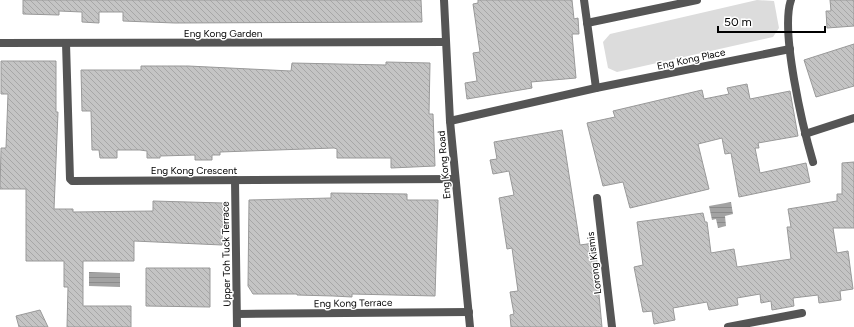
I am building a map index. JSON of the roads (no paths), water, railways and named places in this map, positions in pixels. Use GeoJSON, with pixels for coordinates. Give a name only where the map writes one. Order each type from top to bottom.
{"type":"FeatureCollection","features":[{"type":"Feature","properties":{"kind":"street","name":"Eng Kong Road"},"geometry":{"type":"LineString","coordinates":[[444,0],[450,121],[470,312],[470,327]]}},
{"type":"Feature","properties":{"kind":"street"},"geometry":{"type":"LineString","coordinates":[[584,0],[596,88]]}},
{"type":"Feature","properties":{"kind":"street"},"geometry":{"type":"LineString","coordinates":[[587,23],[697,0]]}},
{"type":"Feature","properties":{"kind":"street"},"geometry":{"type":"LineString","coordinates":[[791,0],[788,9],[790,49],[805,134],[813,162]]}},
{"type":"Feature","properties":{"kind":"street","name":"Eng Kong Garden"},"geometry":{"type":"LineString","coordinates":[[0,43],[446,42]]}},
{"type":"Feature","properties":{"kind":"street","name":"Eng Kong Crescent"},"geometry":{"type":"LineString","coordinates":[[66,43],[71,180],[455,179]]}},
{"type":"Feature","properties":{"kind":"street","name":"Eng Kong Place"},"geometry":{"type":"LineString","coordinates":[[450,121],[596,88],[790,49]]}},
{"type":"Feature","properties":{"kind":"street"},"geometry":{"type":"LineString","coordinates":[[805,134],[854,118]]}},
{"type":"Feature","properties":{"kind":"street","name":"Upper Toh Tuck Terrace"},"geometry":{"type":"LineString","coordinates":[[235,180],[237,327]]}},
{"type":"Feature","properties":{"kind":"street","name":"Lorong Kismis"},"geometry":{"type":"LineString","coordinates":[[597,198],[612,327]]}},
{"type":"Feature","properties":{"kind":"street","name":"Eng Kong Terrace"},"geometry":{"type":"LineString","coordinates":[[237,314],[470,312]]}},
{"type":"Feature","properties":{"kind":"street"},"geometry":{"type":"LineString","coordinates":[[728,327],[802,313]]}}]}
